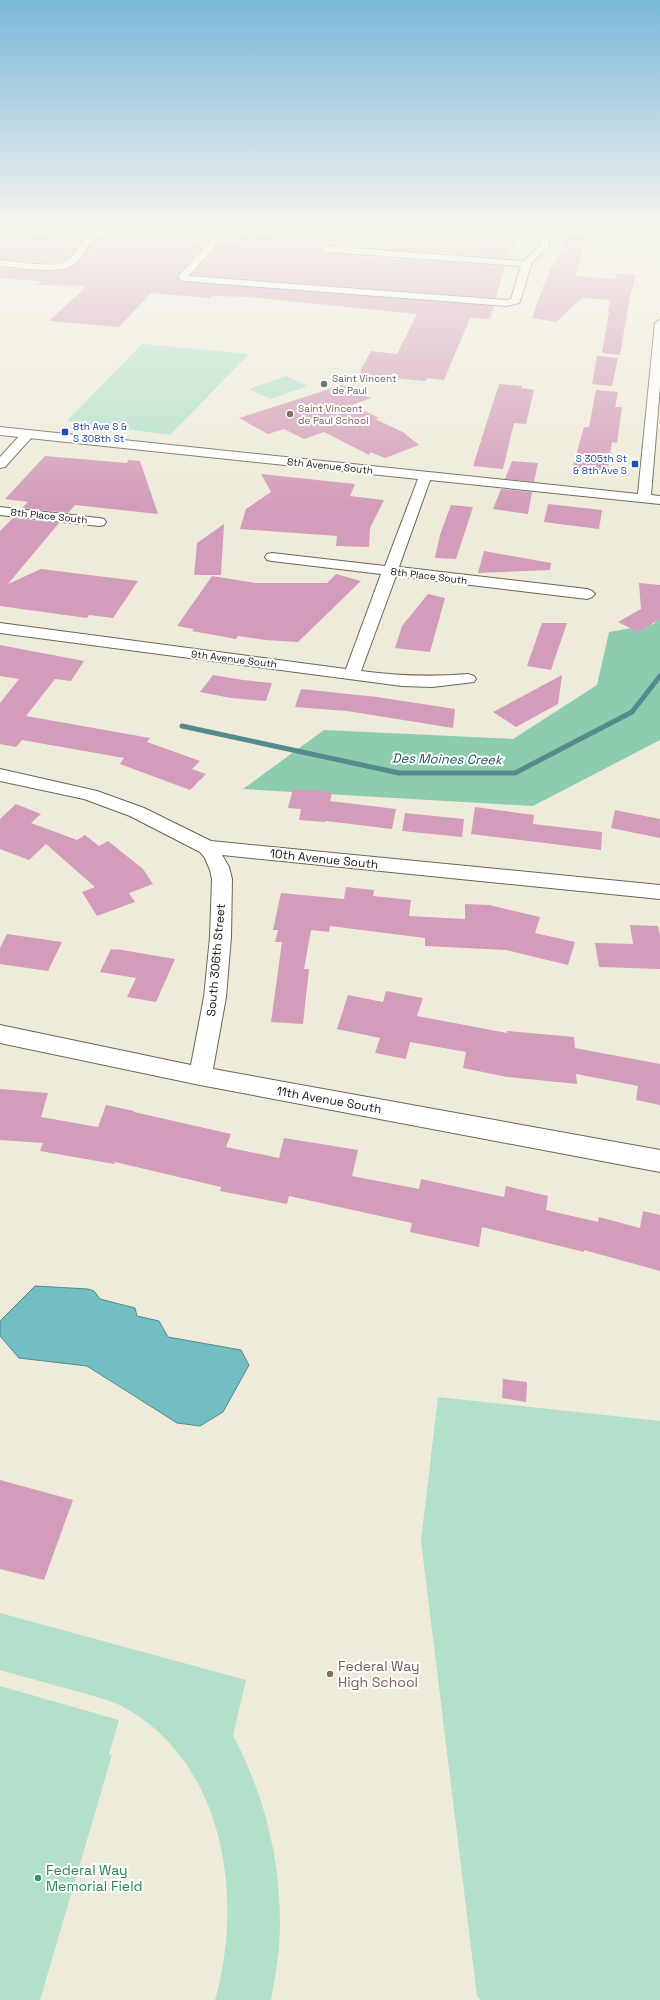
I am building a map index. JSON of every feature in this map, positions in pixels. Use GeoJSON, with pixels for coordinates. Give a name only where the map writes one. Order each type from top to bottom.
{"type":"FeatureCollection","features":[{"type":"Feature","properties":{"kind":"street"},"geometry":{"type":"LineString","coordinates":[[644,498],[660,323]]}},
{"type":"Feature","properties":{"kind":"street","name":"8th Avenue South"},"geometry":{"type":"LineString","coordinates":[[0,431],[660,500]]}},
{"type":"Feature","properties":{"kind":"street"},"geometry":{"type":"LineString","coordinates":[[0,464],[28,434]]}},
{"type":"Feature","properties":{"kind":"street"},"geometry":{"type":"LineString","coordinates":[[352,674],[425,476]]}},
{"type":"Feature","properties":{"kind":"street","name":"8th Place South"},"geometry":{"type":"LineString","coordinates":[[0,510],[99,522]]}},
{"type":"Feature","properties":{"kind":"street","name":"8th Place South"},"geometry":{"type":"LineString","coordinates":[[272,557],[587,594]]}},
{"type":"Feature","properties":{"kind":"street","name":"9th Avenue South"},"geometry":{"type":"LineString","coordinates":[[0,628],[414,682],[468,679]]}},
{"type":"Feature","properties":{"kind":"street","name":"10th Avenue South"},"geometry":{"type":"LineString","coordinates":[[0,775],[90,795],[137,812],[207,847],[660,892]]}},
{"type":"Feature","properties":{"kind":"street","name":"South 306th Street"},"geometry":{"type":"LineString","coordinates":[[200,1076],[212,1012],[220,936],[220,873],[217,862],[207,847]]}},
{"type":"Feature","properties":{"kind":"street","name":"11th Avenue South"},"geometry":{"type":"LineString","coordinates":[[0,1034],[200,1076],[660,1160]]}},
{"type":"Feature","properties":{"kind":"green space"},"geometry":{"type":"Polygon","coordinates":[[[142,344],[249,354],[170,435],[67,421],[142,344]]]}},
{"type":"Feature","properties":{"kind":"green space"},"geometry":{"type":"Polygon","coordinates":[[[286,376],[308,386],[270,399],[249,389],[286,376]]]}},
{"type":"Feature","properties":{"kind":"green space"},"geometry":{"type":"Polygon","coordinates":[[[660,612],[660,740],[533,806],[243,789],[324,730],[513,739],[597,685],[609,632],[654,624],[660,612]]]}},
{"type":"Feature","properties":{"kind":"green space"},"geometry":{"type":"Polygon","coordinates":[[[438,1397],[660,1421],[660,2000],[481,2000],[477,1996],[421,1541],[438,1397]]]}},
{"type":"Feature","properties":{"kind":"green space"},"geometry":{"type":"Polygon","coordinates":[[[0,1613],[246,1680],[233,1735],[256,1786],[271,1839],[276,1866],[279,1893],[279,1949],[271,2000],[215,2000],[224,1961],[227,1920],[226,1878],[219,1838],[206,1799],[186,1764],[160,1733],[127,1709],[96,1697],[0,1670],[0,1613]]]}},
{"type":"Feature","properties":{"kind":"green space","name":"Federal Way Memorial Field"},"geometry":{"type":"Polygon","coordinates":[[[0,1686],[119,1720],[109,1754],[112,1755],[40,2000],[0,2000],[0,1686]]]}},
{"type":"Feature","properties":{"kind":"water"},"geometry":{"type":"Polygon","coordinates":[[[35,1286],[88,1289],[94,1291],[100,1299],[135,1308],[137,1316],[159,1321],[168,1337],[241,1350],[249,1365],[223,1412],[200,1426],[177,1423],[87,1366],[19,1358],[0,1336],[0,1321],[35,1286]]]}},
{"type":"Feature","properties":{"kind":"building"},"geometry":{"type":"Polygon","coordinates":[[[53,321],[124,321],[119,327],[53,321]]]}},
{"type":"Feature","properties":{"kind":"building"},"geometry":{"type":"Polygon","coordinates":[[[413,321],[469,321],[444,380],[427,378],[426,381],[358,375],[371,351],[397,354],[413,321]]]}},
{"type":"Feature","properties":{"kind":"building"},"geometry":{"type":"Polygon","coordinates":[[[607,321],[626,321],[620,355],[602,353],[607,321]]]}},
{"type":"Feature","properties":{"kind":"building"},"geometry":{"type":"Polygon","coordinates":[[[597,356],[618,358],[612,386],[592,384],[597,356]]]}},
{"type":"Feature","properties":{"kind":"building"},"geometry":{"type":"Polygon","coordinates":[[[499,384],[522,386],[521,388],[534,390],[526,424],[514,423],[503,469],[473,466],[499,384]]]}},
{"type":"Feature","properties":{"kind":"building","name":"Saint Vincent de Paul School"},"geometry":{"type":"Polygon","coordinates":[[[342,385],[371,398],[352,405],[379,418],[375,419],[403,432],[419,445],[385,458],[370,452],[369,455],[324,432],[304,439],[284,429],[268,434],[239,418],[342,385]]]}},
{"type":"Feature","properties":{"kind":"building"},"geometry":{"type":"Polygon","coordinates":[[[596,390],[618,392],[615,407],[622,407],[617,443],[612,442],[607,474],[572,470],[584,427],[589,427],[596,390]]]}},
{"type":"Feature","properties":{"kind":"building"},"geometry":{"type":"Polygon","coordinates":[[[45,456],[127,463],[128,460],[140,461],[158,514],[75,505],[68,513],[22,508],[28,502],[5,499],[45,456]]]}},
{"type":"Feature","properties":{"kind":"building"},"geometry":{"type":"Polygon","coordinates":[[[512,461],[538,463],[534,482],[505,479],[512,461]]]}},
{"type":"Feature","properties":{"kind":"building"},"geometry":{"type":"Polygon","coordinates":[[[261,474],[355,484],[350,496],[384,500],[370,528],[369,547],[336,546],[337,536],[240,529],[246,509],[271,492],[261,474]]]}},
{"type":"Feature","properties":{"kind":"building"},"geometry":{"type":"Polygon","coordinates":[[[501,489],[532,492],[528,514],[493,509],[501,489]]]}},
{"type":"Feature","properties":{"kind":"building"},"geometry":{"type":"Polygon","coordinates":[[[548,504],[602,510],[599,529],[544,522],[548,504]]]}},
{"type":"Feature","properties":{"kind":"building"},"geometry":{"type":"Polygon","coordinates":[[[451,505],[473,507],[456,559],[435,558],[440,535],[451,505]]]}},
{"type":"Feature","properties":{"kind":"building"},"geometry":{"type":"Polygon","coordinates":[[[13,518],[59,523],[8,584],[41,569],[138,581],[113,618],[89,615],[87,618],[0,606],[0,531],[13,518]]]}},
{"type":"Feature","properties":{"kind":"building"},"geometry":{"type":"Polygon","coordinates":[[[224,524],[221,575],[194,575],[197,543],[224,524]]]}},
{"type":"Feature","properties":{"kind":"building"},"geometry":{"type":"Polygon","coordinates":[[[484,551],[551,563],[550,570],[478,573],[484,551]]]}},
{"type":"Feature","properties":{"kind":"building"},"geometry":{"type":"Polygon","coordinates":[[[336,574],[361,581],[298,642],[265,640],[238,636],[236,639],[192,631],[194,629],[177,626],[212,576],[256,583],[327,583],[336,574]]]}},
{"type":"Feature","properties":{"kind":"building"},"geometry":{"type":"Polygon","coordinates":[[[639,583],[660,585],[660,619],[638,632],[618,622],[641,609],[639,583]]]}},
{"type":"Feature","properties":{"kind":"building"},"geometry":{"type":"Polygon","coordinates":[[[428,594],[445,598],[430,652],[395,648],[402,626],[428,594]]]}},
{"type":"Feature","properties":{"kind":"building"},"geometry":{"type":"Polygon","coordinates":[[[542,623],[567,623],[551,670],[527,666],[542,623]]]}},
{"type":"Feature","properties":{"kind":"building"},"geometry":{"type":"Polygon","coordinates":[[[0,645],[84,661],[71,681],[55,679],[26,716],[150,738],[147,742],[200,761],[192,769],[206,774],[190,790],[120,764],[124,758],[22,740],[16,747],[0,744],[0,703],[19,679],[0,676],[0,645]]]}},
{"type":"Feature","properties":{"kind":"building"},"geometry":{"type":"Polygon","coordinates":[[[213,675],[272,683],[266,701],[231,698],[200,692],[213,675]]]}},
{"type":"Feature","properties":{"kind":"building"},"geometry":{"type":"Polygon","coordinates":[[[562,675],[558,704],[516,727],[493,712],[562,675]]]}},
{"type":"Feature","properties":{"kind":"building"},"geometry":{"type":"Polygon","coordinates":[[[301,689],[377,697],[455,709],[453,728],[347,711],[295,707],[301,689]]]}},
{"type":"Feature","properties":{"kind":"building"},"geometry":{"type":"Polygon","coordinates":[[[293,789],[332,792],[330,801],[396,809],[392,829],[326,821],[299,820],[301,809],[288,808],[293,789]]]}},
{"type":"Feature","properties":{"kind":"building"},"geometry":{"type":"Polygon","coordinates":[[[16,804],[41,814],[31,823],[77,840],[85,835],[99,846],[108,841],[143,869],[153,884],[129,893],[135,902],[97,916],[82,892],[95,887],[46,844],[29,860],[0,849],[0,819],[16,804]]]}},
{"type":"Feature","properties":{"kind":"building"},"geometry":{"type":"Polygon","coordinates":[[[475,807],[534,815],[533,824],[602,832],[601,850],[471,834],[475,807]]]}},
{"type":"Feature","properties":{"kind":"building"},"geometry":{"type":"Polygon","coordinates":[[[615,810],[660,819],[660,838],[611,828],[615,810]]]}},
{"type":"Feature","properties":{"kind":"building"},"geometry":{"type":"Polygon","coordinates":[[[405,813],[464,819],[462,837],[402,831],[405,813]]]}},
{"type":"Feature","properties":{"kind":"building"},"geometry":{"type":"Polygon","coordinates":[[[346,887],[374,890],[373,896],[411,900],[409,916],[465,919],[465,904],[489,905],[540,917],[535,933],[575,942],[568,965],[506,950],[425,946],[425,938],[330,926],[329,932],[311,930],[304,969],[309,969],[303,1024],[271,1022],[282,942],[275,942],[278,930],[273,930],[281,893],[344,899],[346,887]]]}},
{"type":"Feature","properties":{"kind":"building"},"geometry":{"type":"Polygon","coordinates":[[[630,925],[658,926],[660,936],[660,969],[599,967],[595,943],[633,944],[630,925]]]}},
{"type":"Feature","properties":{"kind":"building"},"geometry":{"type":"Polygon","coordinates":[[[7,934],[62,942],[48,971],[0,964],[0,948],[7,934]]]}},
{"type":"Feature","properties":{"kind":"building"},"geometry":{"type":"Polygon","coordinates":[[[111,949],[175,959],[156,1002],[127,997],[136,978],[100,972],[111,949]]]}},
{"type":"Feature","properties":{"kind":"building"},"geometry":{"type":"Polygon","coordinates":[[[386,991],[423,998],[417,1016],[507,1033],[507,1031],[574,1037],[575,1048],[660,1064],[660,1105],[636,1100],[638,1086],[576,1074],[577,1084],[507,1077],[463,1068],[466,1052],[410,1042],[406,1059],[375,1053],[380,1038],[337,1029],[348,995],[383,1002],[386,991]]]}},
{"type":"Feature","properties":{"kind":"building"},"geometry":{"type":"Polygon","coordinates":[[[0,1089],[48,1093],[41,1117],[98,1127],[106,1105],[231,1134],[226,1147],[279,1158],[284,1138],[358,1150],[352,1176],[419,1189],[421,1179],[504,1197],[506,1186],[548,1196],[546,1210],[598,1222],[599,1217],[640,1228],[643,1211],[660,1215],[660,1271],[584,1250],[584,1252],[482,1227],[479,1247],[410,1232],[412,1223],[289,1196],[287,1204],[220,1191],[221,1187],[115,1162],[114,1164],[40,1151],[43,1143],[0,1140],[0,1089]]]}},
{"type":"Feature","properties":{"kind":"building"},"geometry":{"type":"Polygon","coordinates":[[[503,1379],[527,1382],[526,1402],[502,1398],[503,1379]]]}},
{"type":"Feature","properties":{"kind":"building"},"geometry":{"type":"Polygon","coordinates":[[[0,1480],[73,1500],[44,1580],[0,1569],[0,1480]]]}},
{"type":"Feature","properties":{"kind":"waterway","name":"Des Moines Creek"},"geometry":{"type":"LineString","coordinates":[[182,726],[399,773],[515,773],[632,712],[660,676]]}},
{"type":"Feature","properties":{"kind":"place","name":"Saint Vincent de Paul"},"geometry":{"type":"Point","coordinates":[324,384]}},
{"type":"Feature","properties":{"kind":"place","name":"Saint Vincent de Paul School"},"geometry":{"type":"Point","coordinates":[290,414]}},
{"type":"Feature","properties":{"kind":"place","name":"8th Ave S & S 308th St"},"geometry":{"type":"Point","coordinates":[65,432]}},
{"type":"Feature","properties":{"kind":"place","name":"S 305th St & 8th Ave S"},"geometry":{"type":"Point","coordinates":[635,464]}},
{"type":"Feature","properties":{"kind":"place","name":"Federal Way High School"},"geometry":{"type":"Point","coordinates":[330,1674]}},
{"type":"Feature","properties":{"kind":"place","name":"Federal Way Memorial Field"},"geometry":{"type":"Point","coordinates":[38,1878]}}]}
